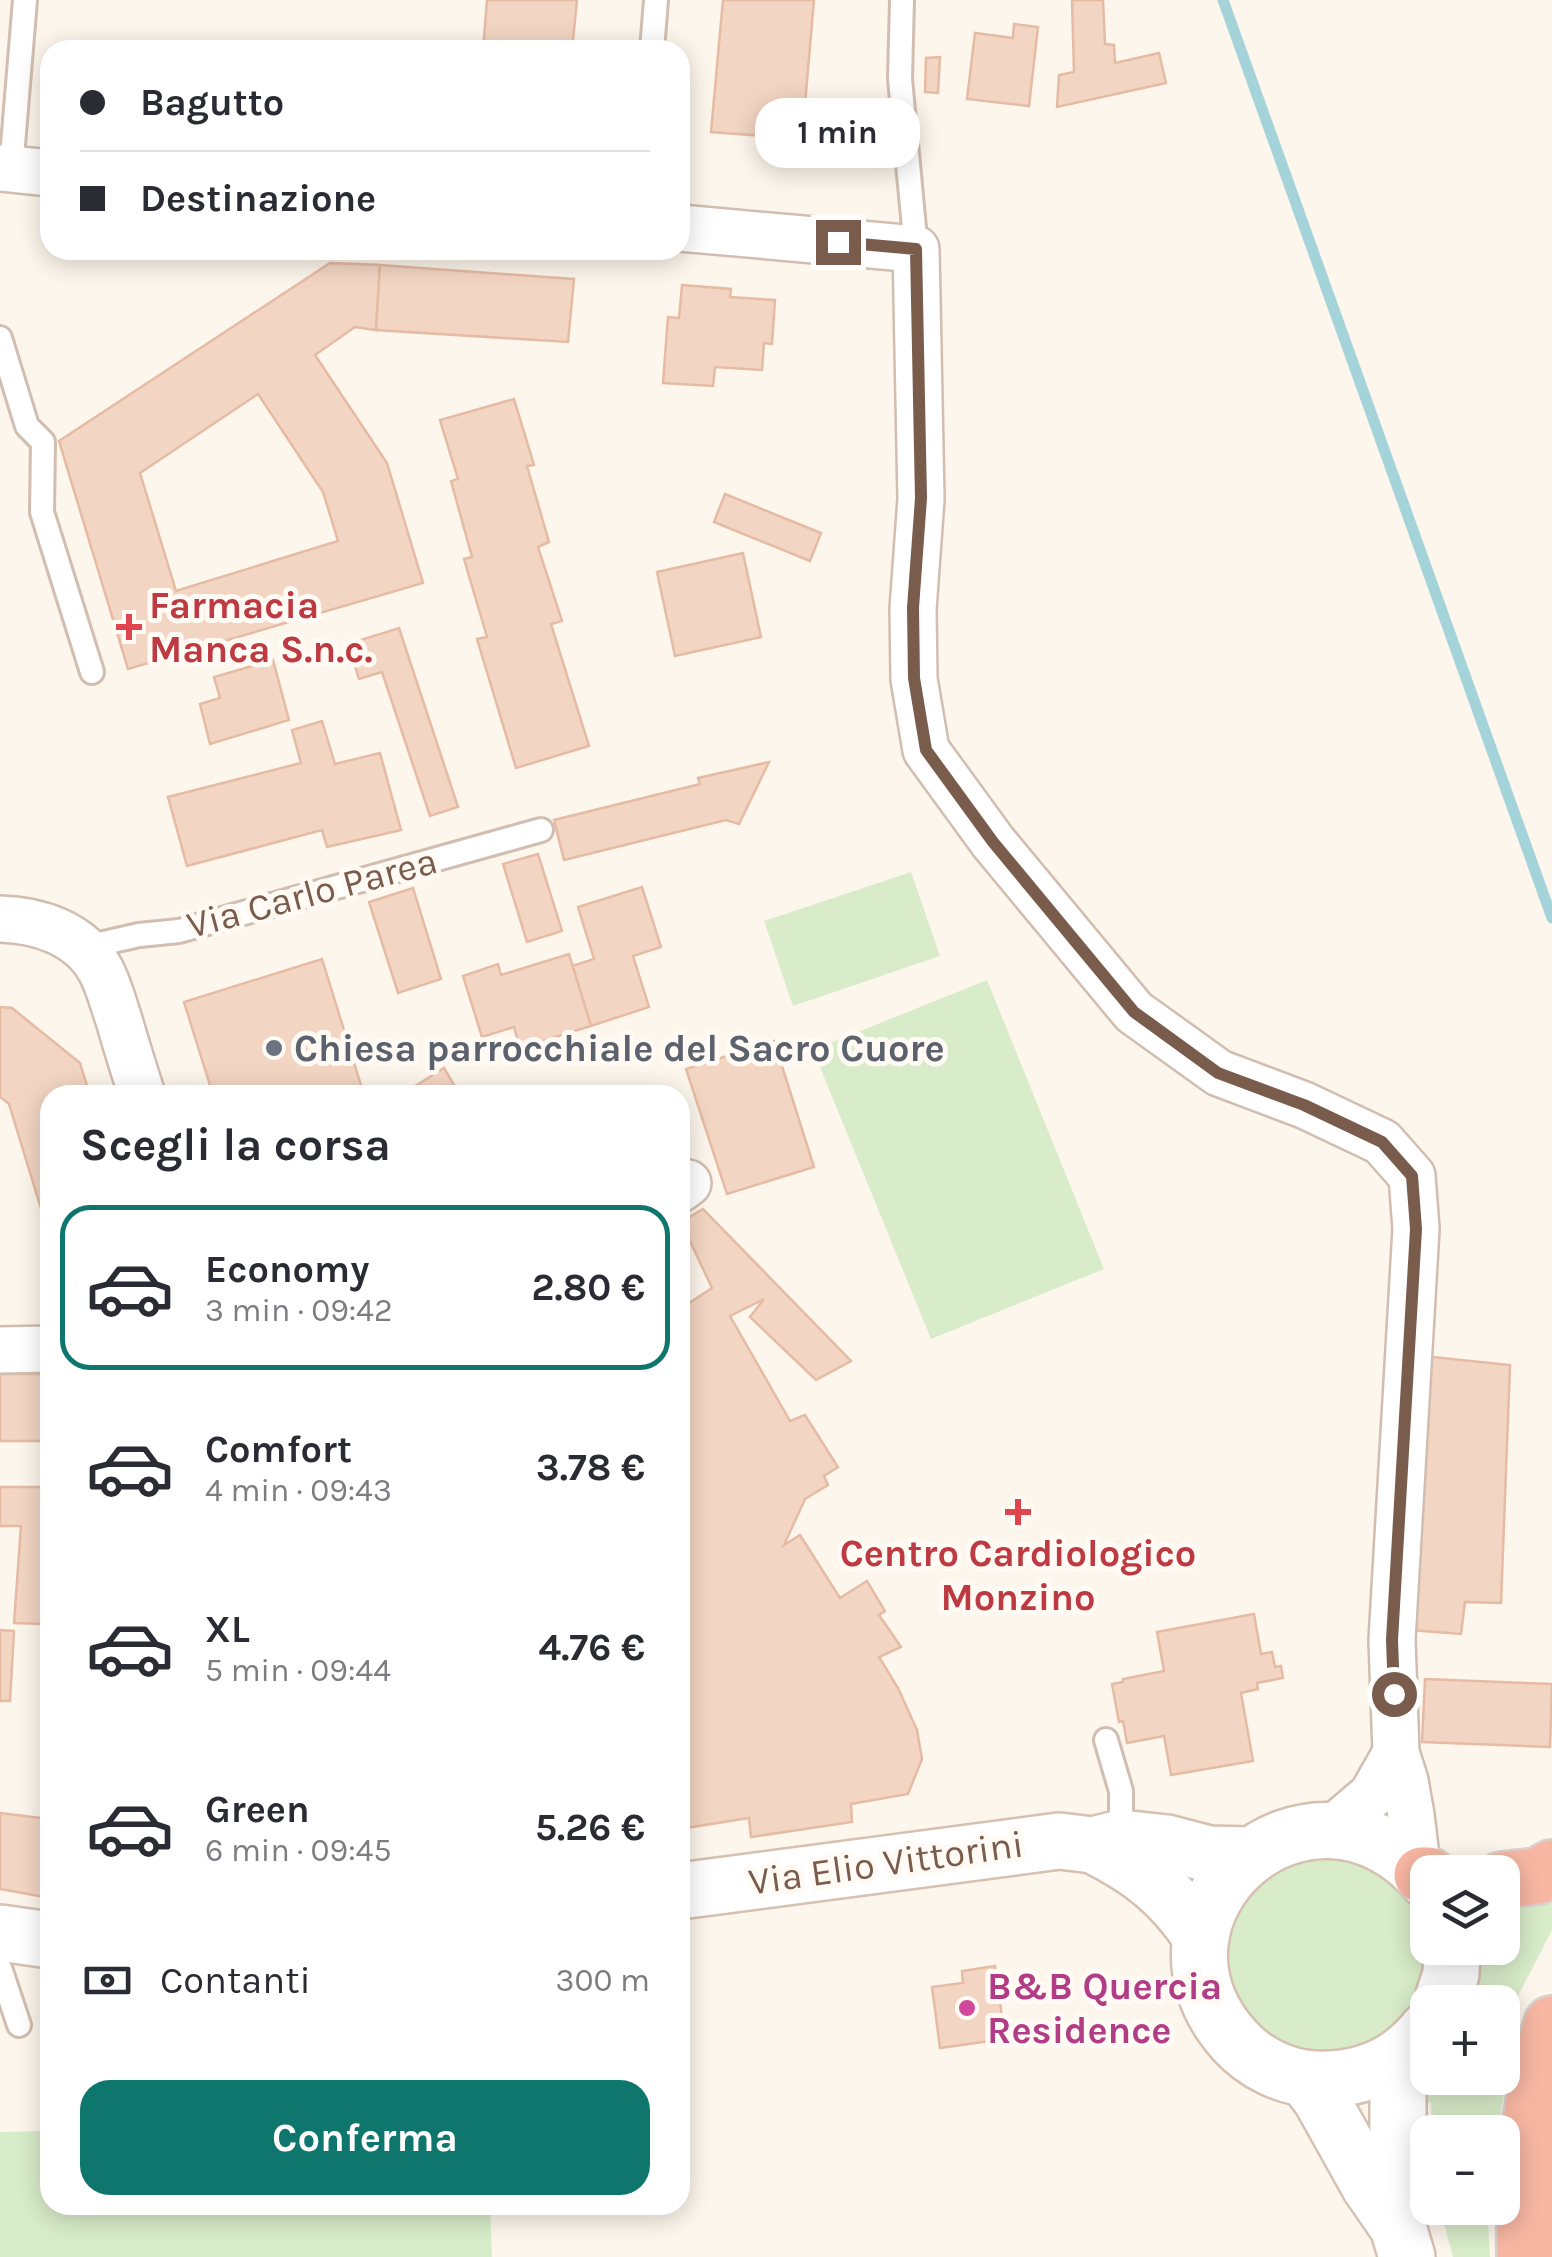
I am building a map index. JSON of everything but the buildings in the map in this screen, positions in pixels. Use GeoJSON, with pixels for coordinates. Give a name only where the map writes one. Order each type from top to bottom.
{"type":"FeatureCollection","features":[{"type":"Feature","properties":{"kind":"highway"},"geometry":{"type":"LineString","coordinates":[[1520,1879],[1552,1868]]}},
{"type":"Feature","properties":{"kind":"highway"},"geometry":{"type":"LineString","coordinates":[[1526,2257],[1524,2188],[1541,2058],[1552,2024]]}},
{"type":"Feature","properties":{"kind":"street"},"geometry":{"type":"LineString","coordinates":[[690,229],[916,249],[921,498],[913,608],[914,678],[926,750],[993,842],[1134,1012],[1218,1073],[1304,1105],[1382,1142],[1412,1176],[1416,1229],[1392,1640],[1396,1753],[1418,1855]]}},
{"type":"Feature","properties":{"kind":"street"},"geometry":{"type":"LineString","coordinates":[[7,917],[52,928],[94,960],[107,984],[139,1085]]}},
{"type":"Feature","properties":{"kind":"street"},"geometry":{"type":"LineString","coordinates":[[0,1350],[40,1349]]}},
{"type":"Feature","properties":{"kind":"street"},"geometry":{"type":"LineString","coordinates":[[1330,1830],[1372,1796],[1396,1753]]}},
{"type":"Feature","properties":{"kind":"street"},"geometry":{"type":"LineString","coordinates":[[1410,1863],[1390,1847],[1344,1831],[1294,1834],[1271,1842],[1250,1855],[1218,1891],[1208,1913],[1200,1961],[1212,2008],[1224,2029],[1241,2048],[1282,2073],[1306,2079],[1339,2080],[1372,2072],[1410,2046]]}},
{"type":"Feature","properties":{"kind":"street","name":"Via Elio Vittorini"},"geometry":{"type":"LineString","coordinates":[[690,1890],[1059,1841],[1167,1843],[1208,1854],[1250,1855]]}},
{"type":"Feature","properties":{"kind":"street","name":"Via Elio Vittorini"},"geometry":{"type":"LineString","coordinates":[[1107,1842],[1184,1910],[1202,1937]]}},
{"type":"Feature","properties":{"kind":"street"},"geometry":{"type":"LineString","coordinates":[[0,1932],[40,1938]]}},
{"type":"Feature","properties":{"kind":"street"},"geometry":{"type":"LineString","coordinates":[[1402,2242],[1398,2086],[1410,2054]]}},
{"type":"Feature","properties":{"kind":"street"},"geometry":{"type":"LineString","coordinates":[[1306,2079],[1402,2242]]}},
{"type":"Feature","properties":{"kind":"lane"},"geometry":{"type":"LineString","coordinates":[[20,170],[24,0]]}},
{"type":"Feature","properties":{"kind":"lane"},"geometry":{"type":"LineString","coordinates":[[653,40],[656,0]]}},
{"type":"Feature","properties":{"kind":"lane"},"geometry":{"type":"LineString","coordinates":[[902,0],[900,79],[916,249]]}},
{"type":"Feature","properties":{"kind":"lane"},"geometry":{"type":"LineString","coordinates":[[0,338],[27,426],[43,442],[42,512],[92,672]]}},
{"type":"Feature","properties":{"kind":"lane","name":"Via Carlo Parea"},"geometry":{"type":"LineString","coordinates":[[82,948],[179,931],[541,830]]}},
{"type":"Feature","properties":{"kind":"lane"},"geometry":{"type":"LineString","coordinates":[[1106,1740],[1121,1791],[1107,1842]]}},
{"type":"Feature","properties":{"kind":"lane"},"geometry":{"type":"LineString","coordinates":[[0,1968],[19,2026]]}},
{"type":"Feature","properties":{"kind":"green space"},"geometry":{"type":"Polygon","coordinates":[[[911,872],[940,956],[793,1006],[764,921],[911,872]]]}},
{"type":"Feature","properties":{"kind":"green space"},"geometry":{"type":"Polygon","coordinates":[[[987,980],[1104,1269],[931,1339],[813,1050],[987,980]]]}},
{"type":"Feature","properties":{"kind":"green space"},"geometry":{"type":"Polygon","coordinates":[[[1307,1858],[1345,1858],[1380,1872],[1408,1900],[1410,1965],[1423,1965],[1422,1973],[1419,1985],[1410,1985],[1408,2008],[1380,2036],[1345,2050],[1307,2050],[1272,2036],[1244,2008],[1230,1973],[1230,1935],[1244,1900],[1272,1872],[1307,1858]]]}},
{"type":"Feature","properties":{"kind":"green space"},"geometry":{"type":"Polygon","coordinates":[[[1552,1894],[1552,1930],[1520,1992],[1520,1985],[1478,1985],[1481,1965],[1520,1965],[1520,1897],[1552,1894]]]}},
{"type":"Feature","properties":{"kind":"green space"},"geometry":{"type":"Polygon","coordinates":[[[1425,2095],[1504,2095],[1501,2115],[1431,2115],[1431,2103],[1422,2102],[1425,2095]]]}},
{"type":"Feature","properties":{"kind":"green space"},"geometry":{"type":"Polygon","coordinates":[[[40,2131],[40,2215],[490,2215],[492,2257],[0,2257],[0,2132],[40,2131]]]}},
{"type":"Feature","properties":{"kind":"green space"},"geometry":{"type":"Polygon","coordinates":[[[1445,2225],[1488,2225],[1490,2257],[1453,2257],[1445,2225]]]}},
{"type":"Feature","properties":{"kind":"waterway"},"geometry":{"type":"LineString","coordinates":[[1223,0],[1552,918]]}},
{"type":"Feature","properties":{"kind":"place","name":"Farmacia Manca S.n.c."},"geometry":{"type":"Point","coordinates":[129,627]}},
{"type":"Feature","properties":{"kind":"place","name":"Chiesa parrocchiale del Sacro Cuore"},"geometry":{"type":"Point","coordinates":[274,1048]}},
{"type":"Feature","properties":{"kind":"place","name":"Centro Cardiologico Monzino"},"geometry":{"type":"Point","coordinates":[1018,1512]}},
{"type":"Feature","properties":{"kind":"place","name":"B&B Quercia Residence"},"geometry":{"type":"Point","coordinates":[967,2008]}},
{"type":"Feature","properties":{"kind":"route"},"geometry":{"type":"LineString","coordinates":[[838,242],[916,249],[921,498],[913,608],[914,678],[926,750],[993,842],[1134,1012],[1218,1073],[1304,1105],[1382,1142],[1412,1176],[1416,1229],[1392,1640],[1394,1694]]}}]}
